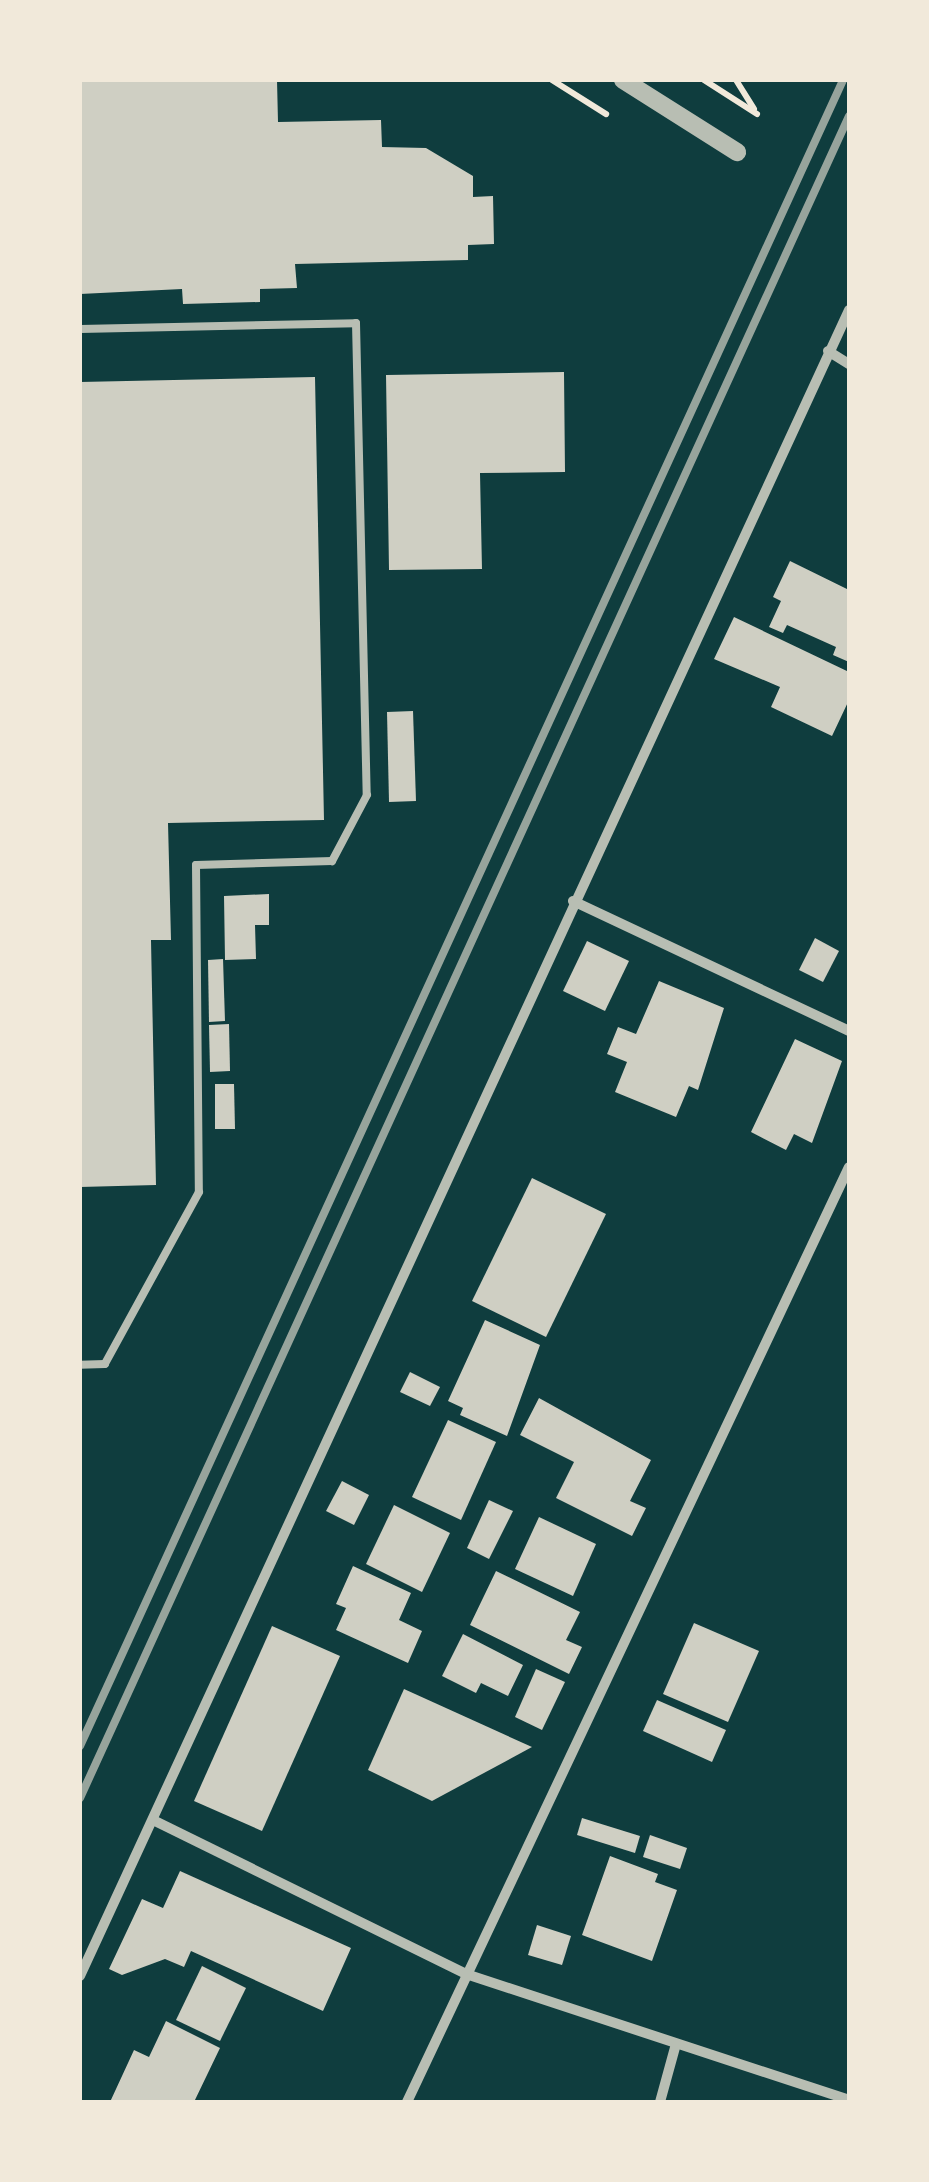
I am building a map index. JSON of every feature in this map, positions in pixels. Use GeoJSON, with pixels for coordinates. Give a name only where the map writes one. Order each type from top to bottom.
{"type":"FeatureCollection","features":[{"type":"Feature","properties":{"kind":"street"},"geometry":{"type":"LineString","coordinates":[[623,80],[737,152]]}},
{"type":"Feature","properties":{"kind":"street"},"geometry":{"type":"LineString","coordinates":[[80,1976],[849,310]]}},
{"type":"Feature","properties":{"kind":"street"},"geometry":{"type":"LineString","coordinates":[[828,352],[849,364]]}},
{"type":"Feature","properties":{"kind":"street"},"geometry":{"type":"LineString","coordinates":[[573,901],[849,1032]]}},
{"type":"Feature","properties":{"kind":"street"},"geometry":{"type":"LineString","coordinates":[[407,2102],[849,1167]]}},
{"type":"Feature","properties":{"kind":"street"},"geometry":{"type":"LineString","coordinates":[[153,1820],[466,1974],[849,2100]]}},
{"type":"Feature","properties":{"kind":"street"},"geometry":{"type":"LineString","coordinates":[[660,2102],[676,2044]]}},
{"type":"Feature","properties":{"kind":"lane"},"geometry":{"type":"LineString","coordinates":[[80,329],[356,323],[366,795],[332,861],[196,864],[199,1192],[105,1364],[80,1364]]}},
{"type":"Feature","properties":{"kind":"path"},"geometry":{"type":"LineString","coordinates":[[704,80],[757,114],[736,80]]}},
{"type":"Feature","properties":{"kind":"building"},"geometry":{"type":"Polygon","coordinates":[[[80,80],[277,80],[278,122],[381,120],[382,147],[426,148],[473,176],[473,197],[493,196],[494,244],[468,245],[468,260],[295,264],[297,288],[260,289],[260,302],[183,304],[182,289],[80,294],[80,80]]]}},
{"type":"Feature","properties":{"kind":"building"},"geometry":{"type":"Polygon","coordinates":[[[564,372],[565,472],[480,473],[482,569],[389,570],[386,375],[564,372]]]}},
{"type":"Feature","properties":{"kind":"building"},"geometry":{"type":"Polygon","coordinates":[[[315,377],[324,820],[168,823],[171,940],[151,940],[156,1185],[80,1187],[80,382],[315,377]]]}},
{"type":"Feature","properties":{"kind":"building"},"geometry":{"type":"Polygon","coordinates":[[[790,561],[849,590],[849,662],[833,655],[836,647],[787,625],[783,633],[769,627],[781,601],[773,597],[790,561]]]}},
{"type":"Feature","properties":{"kind":"building"},"geometry":{"type":"Polygon","coordinates":[[[734,617],[849,672],[849,700],[832,736],[771,707],[780,687],[714,659],[734,617]]]}},
{"type":"Feature","properties":{"kind":"building"},"geometry":{"type":"Polygon","coordinates":[[[413,711],[416,801],[389,802],[387,712],[413,711]]]}},
{"type":"Feature","properties":{"kind":"building"},"geometry":{"type":"Polygon","coordinates":[[[269,894],[269,925],[255,925],[256,959],[225,960],[224,896],[269,894]]]}},
{"type":"Feature","properties":{"kind":"building"},"geometry":{"type":"Polygon","coordinates":[[[815,938],[839,951],[823,982],[799,970],[815,938]]]}},
{"type":"Feature","properties":{"kind":"building"},"geometry":{"type":"Polygon","coordinates":[[[587,941],[629,961],[605,1011],[563,991],[587,941]]]}},
{"type":"Feature","properties":{"kind":"building"},"geometry":{"type":"Polygon","coordinates":[[[223,959],[225,1021],[209,1022],[208,960],[223,959]]]}},
{"type":"Feature","properties":{"kind":"building"},"geometry":{"type":"Polygon","coordinates":[[[659,981],[724,1008],[698,1090],[689,1086],[676,1117],[615,1092],[627,1062],[607,1054],[618,1027],[636,1034],[659,981]]]}},
{"type":"Feature","properties":{"kind":"building"},"geometry":{"type":"Polygon","coordinates":[[[229,1024],[230,1071],[210,1072],[209,1025],[229,1024]]]}},
{"type":"Feature","properties":{"kind":"building"},"geometry":{"type":"Polygon","coordinates":[[[795,1039],[842,1061],[812,1143],[794,1134],[786,1150],[751,1132],[795,1039]]]}},
{"type":"Feature","properties":{"kind":"building"},"geometry":{"type":"Polygon","coordinates":[[[215,1084],[234,1084],[235,1129],[215,1129],[215,1084]]]}},
{"type":"Feature","properties":{"kind":"building"},"geometry":{"type":"Polygon","coordinates":[[[532,1178],[606,1214],[546,1337],[472,1301],[532,1178]]]}},
{"type":"Feature","properties":{"kind":"building"},"geometry":{"type":"Polygon","coordinates":[[[485,1320],[540,1345],[507,1436],[460,1415],[463,1408],[448,1401],[485,1320]]]}},
{"type":"Feature","properties":{"kind":"building"},"geometry":{"type":"Polygon","coordinates":[[[410,1372],[440,1387],[430,1406],[400,1392],[410,1372]]]}},
{"type":"Feature","properties":{"kind":"building"},"geometry":{"type":"Polygon","coordinates":[[[539,1398],[651,1460],[630,1501],[646,1508],[632,1536],[556,1498],[574,1462],[520,1435],[539,1398]]]}},
{"type":"Feature","properties":{"kind":"building"},"geometry":{"type":"Polygon","coordinates":[[[448,1420],[496,1442],[461,1520],[412,1497],[448,1420]]]}},
{"type":"Feature","properties":{"kind":"building"},"geometry":{"type":"Polygon","coordinates":[[[342,1481],[369,1495],[354,1525],[326,1511],[342,1481]]]}},
{"type":"Feature","properties":{"kind":"building"},"geometry":{"type":"Polygon","coordinates":[[[489,1500],[513,1511],[489,1559],[467,1548],[489,1500]]]}},
{"type":"Feature","properties":{"kind":"building"},"geometry":{"type":"Polygon","coordinates":[[[394,1505],[450,1533],[422,1592],[366,1564],[394,1505]]]}},
{"type":"Feature","properties":{"kind":"building"},"geometry":{"type":"Polygon","coordinates":[[[539,1517],[596,1544],[573,1596],[515,1569],[539,1517]]]}},
{"type":"Feature","properties":{"kind":"building"},"geometry":{"type":"Polygon","coordinates":[[[353,1566],[411,1593],[399,1620],[422,1631],[408,1663],[336,1630],[346,1608],[336,1604],[353,1566]]]}},
{"type":"Feature","properties":{"kind":"building"},"geometry":{"type":"Polygon","coordinates":[[[496,1571],[580,1612],[566,1640],[582,1647],[569,1674],[470,1625],[496,1571]]]}},
{"type":"Feature","properties":{"kind":"building"},"geometry":{"type":"Polygon","coordinates":[[[694,1623],[759,1651],[728,1722],[663,1694],[694,1623]]]}},
{"type":"Feature","properties":{"kind":"building"},"geometry":{"type":"Polygon","coordinates":[[[272,1626],[340,1656],[262,1831],[194,1801],[272,1626]]]}},
{"type":"Feature","properties":{"kind":"building"},"geometry":{"type":"Polygon","coordinates":[[[463,1634],[523,1665],[508,1696],[481,1683],[476,1693],[442,1676],[463,1634]]]}},
{"type":"Feature","properties":{"kind":"building"},"geometry":{"type":"Polygon","coordinates":[[[536,1669],[565,1682],[542,1730],[515,1717],[536,1669]]]}},
{"type":"Feature","properties":{"kind":"building"},"geometry":{"type":"Polygon","coordinates":[[[404,1689],[532,1747],[432,1801],[368,1770],[404,1689]]]}},
{"type":"Feature","properties":{"kind":"building"},"geometry":{"type":"Polygon","coordinates":[[[657,1700],[726,1730],[712,1762],[643,1731],[657,1700]]]}},
{"type":"Feature","properties":{"kind":"building"},"geometry":{"type":"Polygon","coordinates":[[[582,1818],[640,1836],[635,1853],[577,1835],[582,1818]]]}},
{"type":"Feature","properties":{"kind":"building"},"geometry":{"type":"Polygon","coordinates":[[[650,1835],[687,1848],[680,1869],[643,1857],[650,1835]]]}},
{"type":"Feature","properties":{"kind":"building"},"geometry":{"type":"Polygon","coordinates":[[[610,1856],[658,1874],[655,1882],[677,1890],[652,1961],[582,1935],[610,1856]]]}},
{"type":"Feature","properties":{"kind":"building"},"geometry":{"type":"Polygon","coordinates":[[[180,1871],[351,1948],[323,2011],[191,1951],[184,1967],[165,1959],[122,1975],[109,1969],[142,1899],[163,1908],[180,1871]]]}},
{"type":"Feature","properties":{"kind":"building"},"geometry":{"type":"Polygon","coordinates":[[[537,1925],[571,1936],[562,1965],[528,1955],[537,1925]]]}},
{"type":"Feature","properties":{"kind":"building"},"geometry":{"type":"Polygon","coordinates":[[[202,1966],[246,1988],[220,2041],[176,2020],[202,1966]]]}},
{"type":"Feature","properties":{"kind":"building"},"geometry":{"type":"Polygon","coordinates":[[[166,2021],[220,2048],[194,2102],[110,2102],[134,2050],[149,2057],[166,2021]]]}},
{"type":"Feature","properties":{"kind":"railway"},"geometry":{"type":"LineString","coordinates":[[80,1746],[843,80]]}},
{"type":"Feature","properties":{"kind":"railway"},"geometry":{"type":"LineString","coordinates":[[80,1798],[849,116]]}}]}
